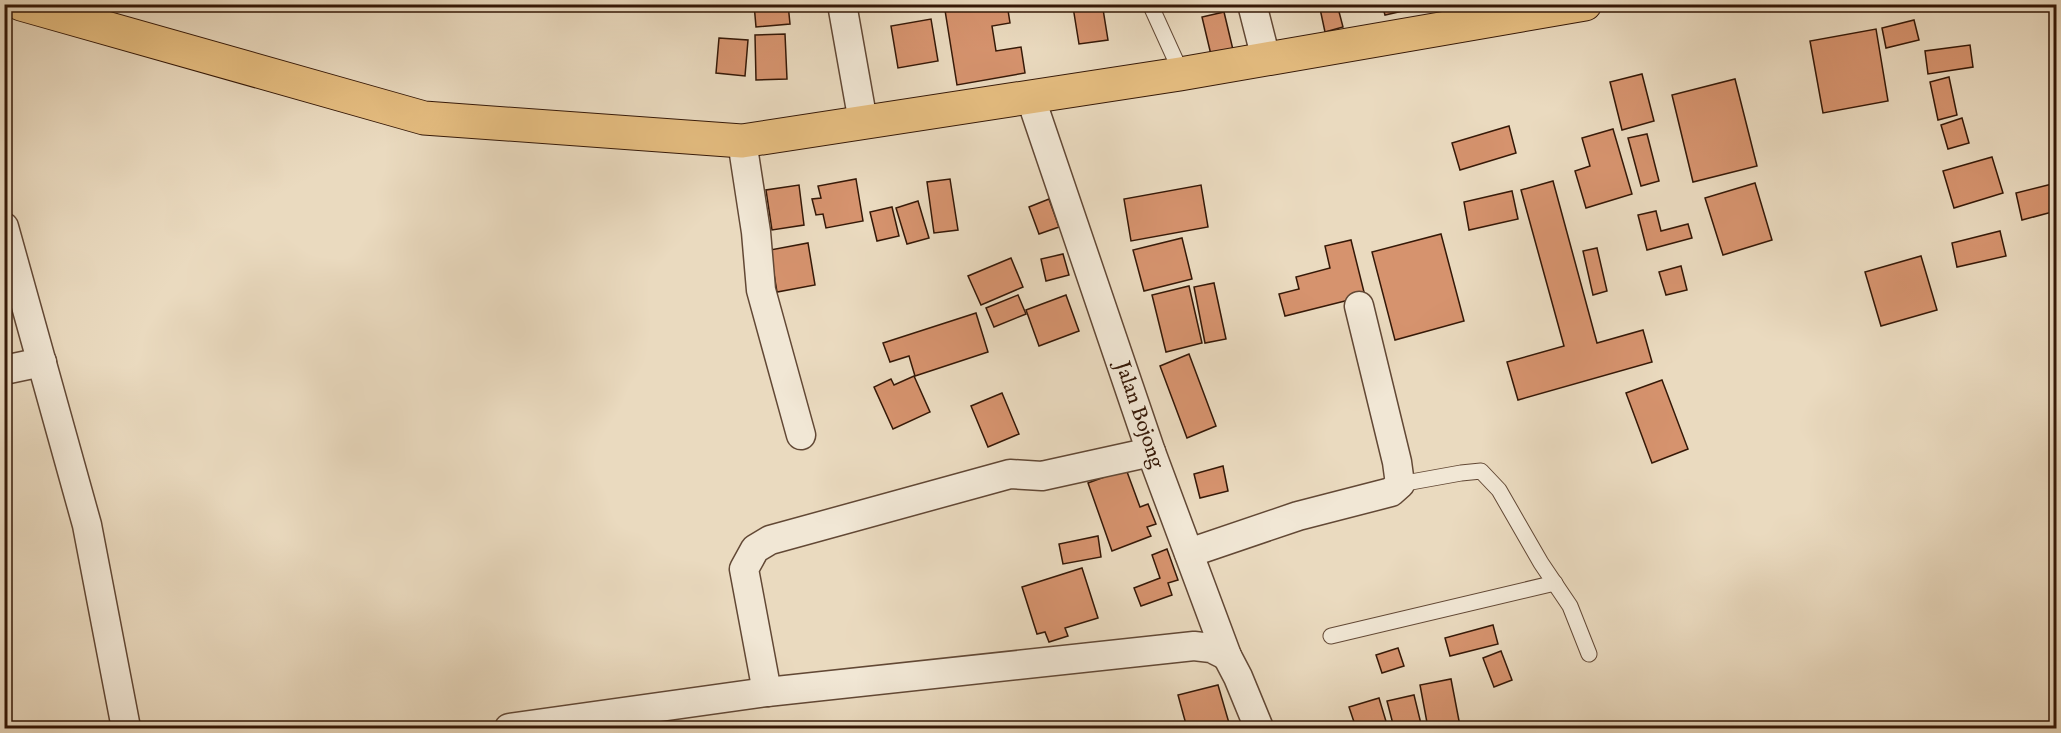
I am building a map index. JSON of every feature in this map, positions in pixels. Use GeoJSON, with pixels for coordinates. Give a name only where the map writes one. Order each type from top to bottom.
{"type":"FeatureCollection","features":[{"type":"Feature","properties":{"kind":"highway"},"geometry":{"type":"LineString","coordinates":[[21,4],[424,118],[742,141],[1180,74],[1585,4]]}},
{"type":"Feature","properties":{"kind":"street"},"geometry":{"type":"LineString","coordinates":[[842,4],[863,122]]}},
{"type":"Feature","properties":{"kind":"street"},"geometry":{"type":"LineString","coordinates":[[1252,4],[1266,59]]}},
{"type":"Feature","properties":{"kind":"street","name":"Jalan Bojong"},"geometry":{"type":"LineString","coordinates":[[1030,96],[1151,452],[1227,656],[1238,676],[1259,729]]}},
{"type":"Feature","properties":{"kind":"street"},"geometry":{"type":"LineString","coordinates":[[742,141],[756,232],[761,290],[801,435]]}},
{"type":"Feature","properties":{"kind":"street"},"geometry":{"type":"LineString","coordinates":[[4,227],[87,525],[126,729]]}},
{"type":"Feature","properties":{"kind":"street"},"geometry":{"type":"LineString","coordinates":[[1189,553],[1298,516],[1391,492],[1401,484],[1359,306]]}},
{"type":"Feature","properties":{"kind":"street"},"geometry":{"type":"LineString","coordinates":[[4,370],[42,362]]}},
{"type":"Feature","properties":{"kind":"street"},"geometry":{"type":"LineString","coordinates":[[767,692],[744,569],[755,549],[770,540],[1011,474],[1042,476],[1151,452]]}},
{"type":"Feature","properties":{"kind":"street"},"geometry":{"type":"LineString","coordinates":[[509,729],[767,692],[1194,646],[1211,648],[1227,656]]}},
{"type":"Feature","properties":{"kind":"lane"},"geometry":{"type":"LineString","coordinates":[[1150,4],[1180,74]]}},
{"type":"Feature","properties":{"kind":"lane"},"geometry":{"type":"LineString","coordinates":[[1401,484],[1481,471],[1499,490],[1570,606],[1589,654]]}},
{"type":"Feature","properties":{"kind":"lane"},"geometry":{"type":"LineString","coordinates":[[1331,636],[1555,583]]}},
{"type":"Feature","properties":{"kind":"building"},"geometry":{"type":"Polygon","coordinates":[[[754,4],[788,4],[790,24],[756,27],[754,4]]]}},
{"type":"Feature","properties":{"kind":"building"},"geometry":{"type":"Polygon","coordinates":[[[944,4],[1007,4],[1010,23],[992,26],[996,51],[1021,47],[1025,73],[957,85],[944,4]]]}},
{"type":"Feature","properties":{"kind":"building"},"geometry":{"type":"Polygon","coordinates":[[[1059,4],[1122,4],[1122,6],[1103,9],[1108,40],[1079,44],[1073,7],[1060,9],[1059,4]]]}},
{"type":"Feature","properties":{"kind":"building"},"geometry":{"type":"Polygon","coordinates":[[[1319,4],[1337,4],[1343,27],[1325,32],[1319,4]]]}},
{"type":"Feature","properties":{"kind":"building"},"geometry":{"type":"Polygon","coordinates":[[[1382,4],[1411,4],[1412,9],[1385,15],[1382,4]]]}},
{"type":"Feature","properties":{"kind":"building"},"geometry":{"type":"Polygon","coordinates":[[[1224,12],[1234,54],[1212,59],[1202,17],[1224,12]]]}},
{"type":"Feature","properties":{"kind":"building"},"geometry":{"type":"Polygon","coordinates":[[[931,19],[938,61],[898,68],[891,26],[931,19]]]}},
{"type":"Feature","properties":{"kind":"building"},"geometry":{"type":"Polygon","coordinates":[[[1914,20],[1919,40],[1886,48],[1882,28],[1914,20]]]}},
{"type":"Feature","properties":{"kind":"building"},"geometry":{"type":"Polygon","coordinates":[[[1876,29],[1888,101],[1823,113],[1810,41],[1876,29]]]}},
{"type":"Feature","properties":{"kind":"building"},"geometry":{"type":"Polygon","coordinates":[[[785,34],[787,79],[756,80],[755,35],[785,34]]]}},
{"type":"Feature","properties":{"kind":"building"},"geometry":{"type":"Polygon","coordinates":[[[719,38],[748,40],[745,76],[716,73],[719,38]]]}},
{"type":"Feature","properties":{"kind":"building"},"geometry":{"type":"Polygon","coordinates":[[[1970,45],[1973,67],[1928,74],[1925,51],[1970,45]]]}},
{"type":"Feature","properties":{"kind":"building"},"geometry":{"type":"Polygon","coordinates":[[[1642,74],[1654,121],[1622,130],[1610,82],[1642,74]]]}},
{"type":"Feature","properties":{"kind":"building"},"geometry":{"type":"Polygon","coordinates":[[[1949,77],[1957,115],[1938,120],[1930,82],[1949,77]]]}},
{"type":"Feature","properties":{"kind":"building"},"geometry":{"type":"Polygon","coordinates":[[[1735,79],[1757,166],[1693,182],[1672,95],[1735,79]]]}},
{"type":"Feature","properties":{"kind":"building"},"geometry":{"type":"Polygon","coordinates":[[[1962,118],[1969,143],[1948,149],[1941,125],[1962,118]]]}},
{"type":"Feature","properties":{"kind":"building"},"geometry":{"type":"Polygon","coordinates":[[[1509,126],[1516,153],[1460,170],[1452,143],[1509,126]]]}},
{"type":"Feature","properties":{"kind":"building"},"geometry":{"type":"Polygon","coordinates":[[[1613,129],[1632,194],[1586,208],[1575,171],[1590,166],[1582,138],[1613,129]]]}},
{"type":"Feature","properties":{"kind":"building"},"geometry":{"type":"Polygon","coordinates":[[[1647,134],[1659,181],[1641,186],[1628,138],[1647,134]]]}},
{"type":"Feature","properties":{"kind":"building"},"geometry":{"type":"Polygon","coordinates":[[[1992,157],[2003,193],[1954,208],[1943,171],[1992,157]]]}},
{"type":"Feature","properties":{"kind":"building"},"geometry":{"type":"Polygon","coordinates":[[[856,179],[863,221],[826,228],[823,214],[816,215],[812,199],[821,198],[818,186],[856,179]]]}},
{"type":"Feature","properties":{"kind":"building"},"geometry":{"type":"Polygon","coordinates":[[[950,179],[958,230],[934,233],[927,182],[950,179]]]}},
{"type":"Feature","properties":{"kind":"building"},"geometry":{"type":"Polygon","coordinates":[[[1553,181],[1597,343],[1643,330],[1652,362],[1518,400],[1507,362],[1564,346],[1521,190],[1553,181]]]}},
{"type":"Feature","properties":{"kind":"building"},"geometry":{"type":"Polygon","coordinates":[[[1755,183],[1772,240],[1723,255],[1705,198],[1755,183]]]}},
{"type":"Feature","properties":{"kind":"building"},"geometry":{"type":"Polygon","coordinates":[[[2056,183],[2056,211],[2022,220],[2016,193],[2056,183]]]}},
{"type":"Feature","properties":{"kind":"building"},"geometry":{"type":"Polygon","coordinates":[[[799,185],[804,225],[772,230],[766,190],[799,185]]]}},
{"type":"Feature","properties":{"kind":"building"},"geometry":{"type":"Polygon","coordinates":[[[1201,185],[1208,227],[1131,241],[1124,199],[1201,185]]]}},
{"type":"Feature","properties":{"kind":"building"},"geometry":{"type":"Polygon","coordinates":[[[1512,191],[1518,219],[1469,230],[1464,202],[1512,191]]]}},
{"type":"Feature","properties":{"kind":"building"},"geometry":{"type":"Polygon","coordinates":[[[1049,199],[1059,227],[1039,234],[1029,207],[1049,199]]]}},
{"type":"Feature","properties":{"kind":"building"},"geometry":{"type":"Polygon","coordinates":[[[918,201],[929,238],[907,244],[896,208],[918,201]]]}},
{"type":"Feature","properties":{"kind":"building"},"geometry":{"type":"Polygon","coordinates":[[[892,207],[899,236],[877,241],[870,212],[892,207]]]}},
{"type":"Feature","properties":{"kind":"building"},"geometry":{"type":"Polygon","coordinates":[[[1656,211],[1661,231],[1688,224],[1692,238],[1647,250],[1638,215],[1656,211]]]}},
{"type":"Feature","properties":{"kind":"building"},"geometry":{"type":"Polygon","coordinates":[[[2000,231],[2006,256],[1957,267],[1952,243],[2000,231]]]}},
{"type":"Feature","properties":{"kind":"building"},"geometry":{"type":"Polygon","coordinates":[[[1441,234],[1464,321],[1395,340],[1372,252],[1441,234]]]}},
{"type":"Feature","properties":{"kind":"building"},"geometry":{"type":"Polygon","coordinates":[[[1182,238],[1192,279],[1144,291],[1133,250],[1182,238]]]}},
{"type":"Feature","properties":{"kind":"building"},"geometry":{"type":"Polygon","coordinates":[[[1351,240],[1365,296],[1285,316],[1279,294],[1299,289],[1296,277],[1330,268],[1325,246],[1351,240]]]}},
{"type":"Feature","properties":{"kind":"building"},"geometry":{"type":"Polygon","coordinates":[[[808,243],[815,285],[777,292],[770,250],[808,243]]]}},
{"type":"Feature","properties":{"kind":"building"},"geometry":{"type":"Polygon","coordinates":[[[1597,248],[1607,291],[1593,295],[1583,251],[1597,248]]]}},
{"type":"Feature","properties":{"kind":"building"},"geometry":{"type":"Polygon","coordinates":[[[1063,254],[1069,275],[1046,281],[1041,259],[1063,254]]]}},
{"type":"Feature","properties":{"kind":"building"},"geometry":{"type":"Polygon","coordinates":[[[1921,256],[1937,310],[1881,326],[1865,272],[1921,256]]]}},
{"type":"Feature","properties":{"kind":"building"},"geometry":{"type":"Polygon","coordinates":[[[1011,258],[1023,287],[981,305],[968,276],[1011,258]]]}},
{"type":"Feature","properties":{"kind":"building"},"geometry":{"type":"Polygon","coordinates":[[[1681,266],[1687,290],[1666,295],[1659,272],[1681,266]]]}},
{"type":"Feature","properties":{"kind":"building"},"geometry":{"type":"Polygon","coordinates":[[[1214,283],[1226,339],[1205,343],[1194,287],[1214,283]]]}},
{"type":"Feature","properties":{"kind":"building"},"geometry":{"type":"Polygon","coordinates":[[[1189,286],[1202,343],[1166,352],[1152,295],[1189,286]]]}},
{"type":"Feature","properties":{"kind":"building"},"geometry":{"type":"Polygon","coordinates":[[[1018,295],[1026,314],[994,327],[986,308],[1018,295]]]}},
{"type":"Feature","properties":{"kind":"building"},"geometry":{"type":"Polygon","coordinates":[[[1066,295],[1079,331],[1039,346],[1026,310],[1066,295]]]}},
{"type":"Feature","properties":{"kind":"building"},"geometry":{"type":"Polygon","coordinates":[[[976,313],[988,352],[915,376],[909,356],[890,362],[883,343],[976,313]]]}},
{"type":"Feature","properties":{"kind":"building"},"geometry":{"type":"Polygon","coordinates":[[[1189,354],[1216,426],[1187,438],[1160,366],[1189,354]]]}},
{"type":"Feature","properties":{"kind":"building"},"geometry":{"type":"Polygon","coordinates":[[[914,376],[930,412],[893,429],[874,387],[891,379],[894,385],[914,376]]]}},
{"type":"Feature","properties":{"kind":"building"},"geometry":{"type":"Polygon","coordinates":[[[1662,380],[1688,449],[1652,463],[1626,393],[1662,380]]]}},
{"type":"Feature","properties":{"kind":"building"},"geometry":{"type":"Polygon","coordinates":[[[1002,393],[1019,434],[988,447],[971,406],[1002,393]]]}},
{"type":"Feature","properties":{"kind":"building"},"geometry":{"type":"Polygon","coordinates":[[[1223,466],[1228,491],[1200,498],[1194,474],[1223,466]]]}},
{"type":"Feature","properties":{"kind":"building"},"geometry":{"type":"Polygon","coordinates":[[[1126,469],[1140,507],[1148,504],[1156,524],[1147,527],[1151,536],[1112,551],[1088,483],[1126,469]]]}},
{"type":"Feature","properties":{"kind":"building"},"geometry":{"type":"Polygon","coordinates":[[[1098,536],[1101,557],[1063,564],[1059,544],[1098,536]]]}},
{"type":"Feature","properties":{"kind":"building"},"geometry":{"type":"Polygon","coordinates":[[[1167,549],[1178,580],[1168,583],[1172,595],[1141,606],[1134,588],[1160,578],[1152,555],[1167,549]]]}},
{"type":"Feature","properties":{"kind":"building"},"geometry":{"type":"Polygon","coordinates":[[[1082,568],[1098,618],[1065,628],[1068,636],[1049,642],[1045,632],[1037,634],[1022,587],[1082,568]]]}},
{"type":"Feature","properties":{"kind":"building"},"geometry":{"type":"Polygon","coordinates":[[[1493,625],[1498,644],[1450,656],[1445,638],[1493,625]]]}},
{"type":"Feature","properties":{"kind":"building"},"geometry":{"type":"Polygon","coordinates":[[[1398,648],[1404,666],[1382,673],[1376,655],[1398,648]]]}},
{"type":"Feature","properties":{"kind":"building"},"geometry":{"type":"Polygon","coordinates":[[[1501,651],[1512,680],[1494,687],[1483,658],[1501,651]]]}},
{"type":"Feature","properties":{"kind":"building"},"geometry":{"type":"Polygon","coordinates":[[[1451,679],[1460,726],[1428,728],[1420,685],[1451,679]]]}},
{"type":"Feature","properties":{"kind":"building"},"geometry":{"type":"Polygon","coordinates":[[[1218,685],[1229,723],[1209,728],[1187,728],[1178,695],[1218,685]]]}},
{"type":"Feature","properties":{"kind":"building"},"geometry":{"type":"Polygon","coordinates":[[[1414,695],[1422,728],[1394,728],[1387,701],[1414,695]]]}},
{"type":"Feature","properties":{"kind":"building"},"geometry":{"type":"Polygon","coordinates":[[[1379,698],[1388,728],[1356,728],[1349,707],[1379,698]]]}}]}
